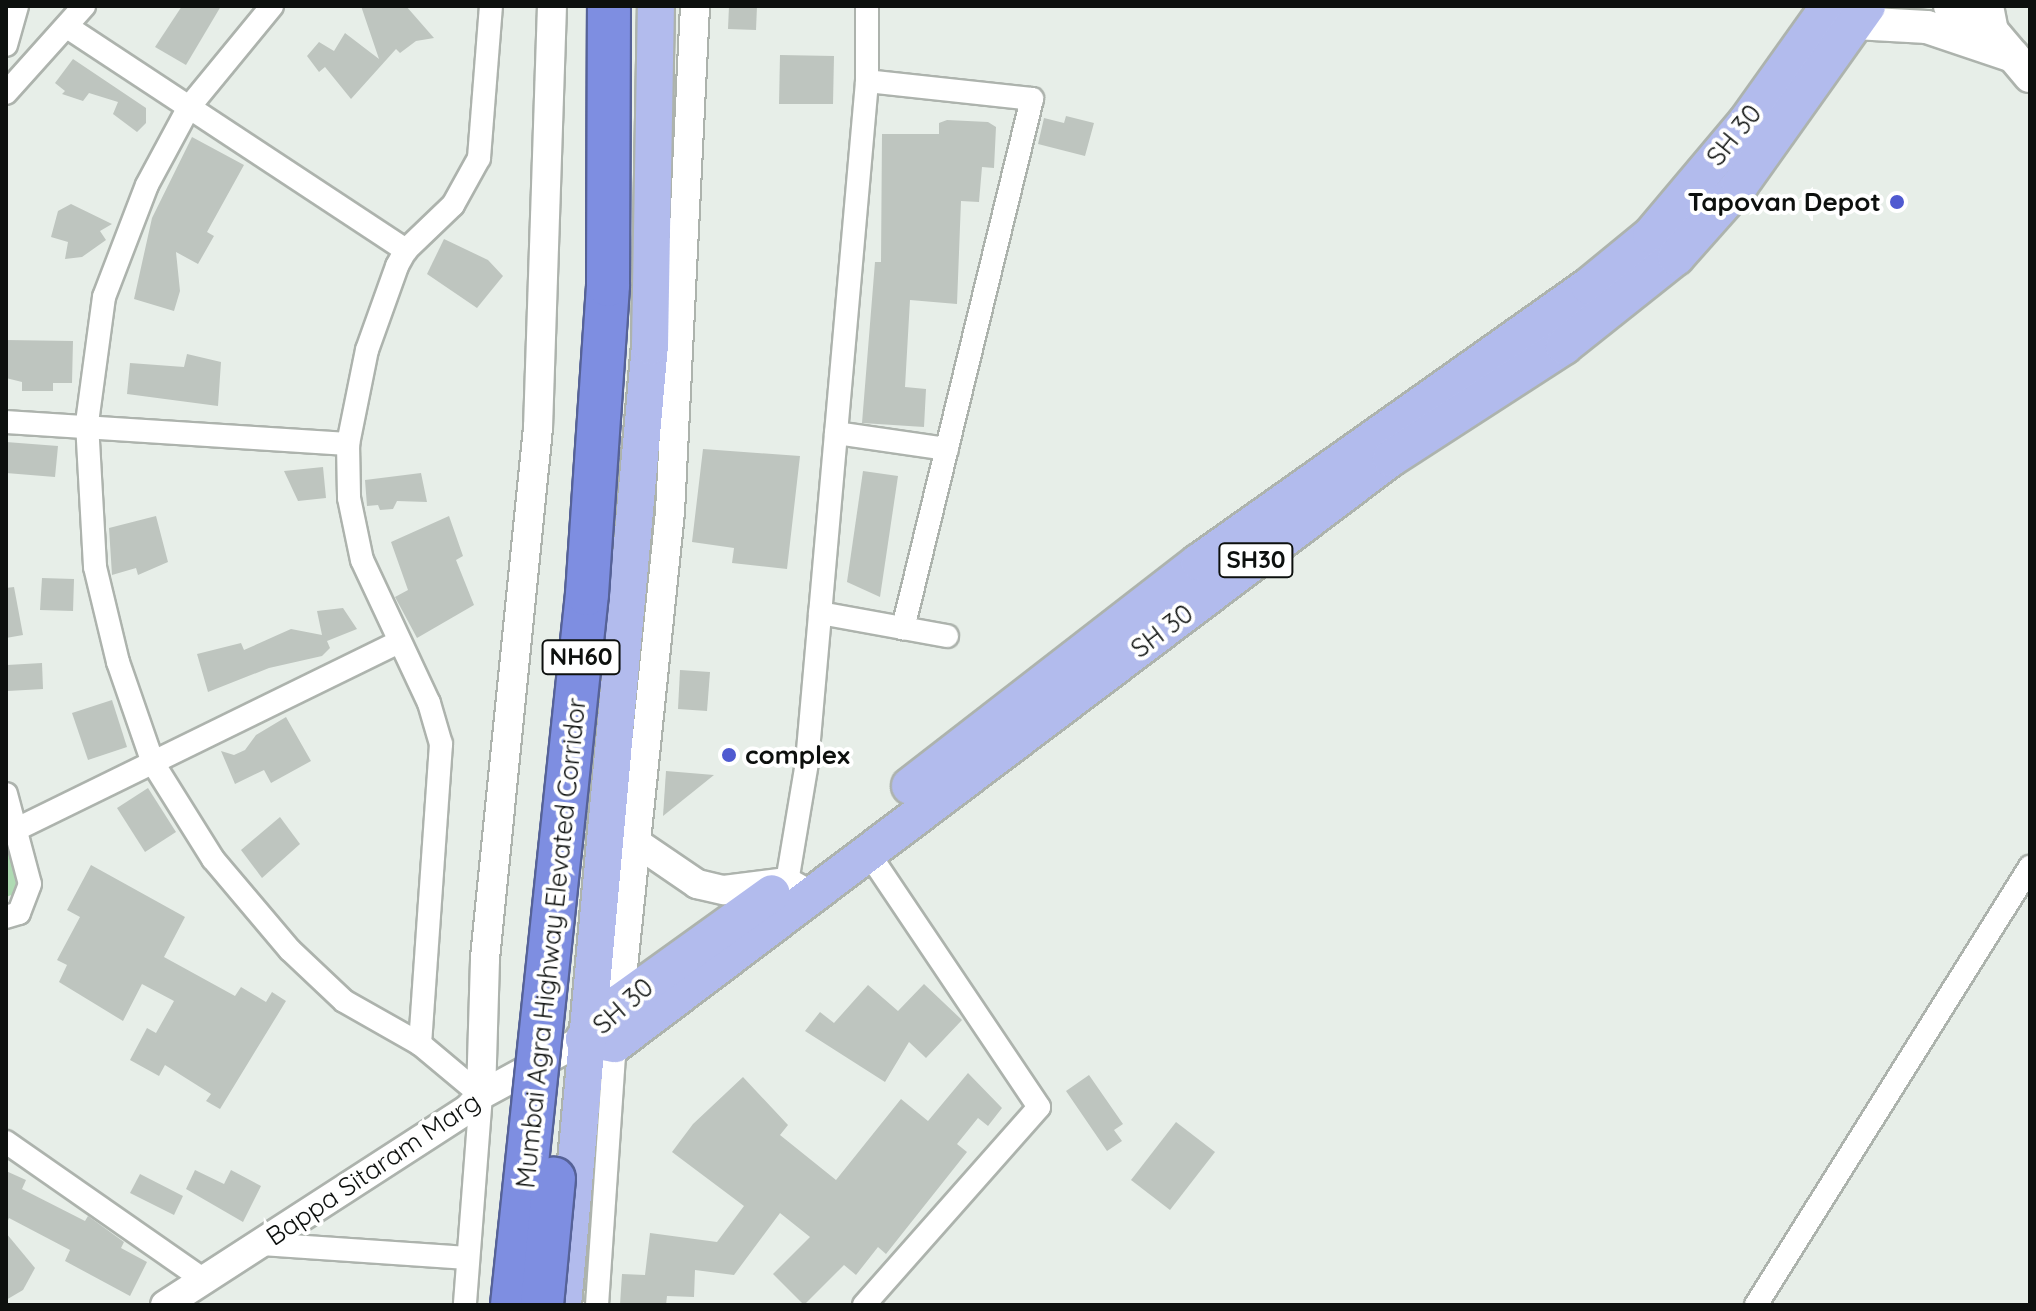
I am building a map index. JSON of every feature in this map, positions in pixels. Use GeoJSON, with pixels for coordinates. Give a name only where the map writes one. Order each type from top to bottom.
{"type":"FeatureCollection","features":[{"type":"Feature","properties":{"kind":"highway","name":"Mumbai Agra Highway Elevated Corridor"},"geometry":{"type":"LineString","coordinates":[[512,1305],[587,594],[608,285],[609,6]]}},
{"type":"Feature","properties":{"kind":"highway","name":"Mumbai Agra Highway Elevated Corridor"},"geometry":{"type":"LineString","coordinates":[[542,1305],[628,412],[637,6]]}},
{"type":"Feature","properties":{"kind":"main road"},"geometry":{"type":"LineString","coordinates":[[497,1305],[569,589],[589,292],[590,6]]}},
{"type":"Feature","properties":{"kind":"main road"},"geometry":{"type":"LineString","coordinates":[[563,1305],[600,1042],[650,346],[656,6]]}},
{"type":"Feature","properties":{"kind":"main road"},"geometry":{"type":"LineString","coordinates":[[1950,6],[1968,23],[1992,14],[2021,66]]}},
{"type":"Feature","properties":{"kind":"main road"},"geometry":{"type":"LineString","coordinates":[[1850,12],[1927,27],[2021,66]]}},
{"type":"Feature","properties":{"kind":"main road","name":"SH 30"},"geometry":{"type":"LineString","coordinates":[[600,1042],[619,1003],[798,888],[866,850],[1391,458],[1564,346],[1649,258],[1747,121],[1850,12]]}},
{"type":"Feature","properties":{"kind":"main road","name":"SH 30"},"geometry":{"type":"LineString","coordinates":[[600,1042],[798,888],[1199,562],[1589,286],[1649,258]]}},
{"type":"Feature","properties":{"kind":"street"},"geometry":{"type":"LineString","coordinates":[[6,45],[17,6]]}},
{"type":"Feature","properties":{"kind":"street"},"geometry":{"type":"LineString","coordinates":[[6,93],[69,28],[84,6]]}},
{"type":"Feature","properties":{"kind":"street"},"geometry":{"type":"LineString","coordinates":[[272,6],[189,107],[147,185],[104,297],[87,423],[95,567],[118,662],[153,763],[213,859],[290,950],[344,1001],[420,1044],[481,1095]]}},
{"type":"Feature","properties":{"kind":"street"},"geometry":{"type":"LineString","coordinates":[[420,1044],[441,744],[429,703],[362,560],[349,498],[348,444],[373,327],[406,250],[453,205],[479,158],[491,6]]}},
{"type":"Feature","properties":{"kind":"street"},"geometry":{"type":"LineString","coordinates":[[465,1305],[481,1095],[485,958],[538,428],[552,6]]}},
{"type":"Feature","properties":{"kind":"street"},"geometry":{"type":"LineString","coordinates":[[619,1003],[670,512],[695,6]]}},
{"type":"Feature","properties":{"kind":"street"},"geometry":{"type":"LineString","coordinates":[[637,843],[697,884],[724,890],[798,888],[867,81],[867,6]]}},
{"type":"Feature","properties":{"kind":"street"},"geometry":{"type":"LineString","coordinates":[[69,28],[406,250]]}},
{"type":"Feature","properties":{"kind":"street"},"geometry":{"type":"LineString","coordinates":[[867,81],[1032,99],[903,628]]}},
{"type":"Feature","properties":{"kind":"street"},"geometry":{"type":"LineString","coordinates":[[6,422],[87,423],[348,444]]}},
{"type":"Feature","properties":{"kind":"street"},"geometry":{"type":"LineString","coordinates":[[836,433],[947,449]]}},
{"type":"Feature","properties":{"kind":"street"},"geometry":{"type":"LineString","coordinates":[[820,613],[947,636]]}},
{"type":"Feature","properties":{"kind":"street"},"geometry":{"type":"LineString","coordinates":[[19,828],[399,642]]}},
{"type":"Feature","properties":{"kind":"street"},"geometry":{"type":"LineString","coordinates":[[6,794],[19,828],[29,872],[28,895],[19,913],[6,917]]}},
{"type":"Feature","properties":{"kind":"street"},"geometry":{"type":"LineString","coordinates":[[864,1305],[1039,1107],[866,850]]}},
{"type":"Feature","properties":{"kind":"street"},"geometry":{"type":"LineString","coordinates":[[1756,1305],[2030,867]]}},
{"type":"Feature","properties":{"kind":"street"},"geometry":{"type":"LineString","coordinates":[[597,1305],[600,1042]]}},
{"type":"Feature","properties":{"kind":"street","name":"Bappa Sitaram Marg"},"geometry":{"type":"LineString","coordinates":[[165,1305],[468,1109],[481,1095],[600,1042]]}},
{"type":"Feature","properties":{"kind":"street"},"geometry":{"type":"LineString","coordinates":[[6,1142],[205,1281]]}},
{"type":"Feature","properties":{"kind":"street"},"geometry":{"type":"LineString","coordinates":[[262,1244],[468,1258]]}},
{"type":"Feature","properties":{"kind":"green space"},"geometry":{"type":"Polygon","coordinates":[[[6,828],[23,872],[17,893],[6,897],[6,828]]]}},
{"type":"Feature","properties":{"kind":"building"},"geometry":{"type":"Polygon","coordinates":[[[182,6],[221,6],[186,65],[155,47],[182,6]]]}},
{"type":"Feature","properties":{"kind":"building"},"geometry":{"type":"Polygon","coordinates":[[[361,6],[406,6],[434,38],[416,41],[400,53],[396,49],[351,99],[325,67],[319,72],[307,56],[319,42],[334,51],[345,33],[379,59],[361,6]]]}},
{"type":"Feature","properties":{"kind":"building"},"geometry":{"type":"Polygon","coordinates":[[[729,6],[757,6],[756,30],[728,29],[729,6]]]}},
{"type":"Feature","properties":{"kind":"building"},"geometry":{"type":"Polygon","coordinates":[[[780,55],[834,56],[833,104],[779,104],[780,55]]]}},
{"type":"Feature","properties":{"kind":"building"},"geometry":{"type":"Polygon","coordinates":[[[73,59],[146,108],[146,123],[137,132],[113,114],[118,102],[89,93],[83,101],[62,94],[65,91],[55,83],[73,59]]]}},
{"type":"Feature","properties":{"kind":"building"},"geometry":{"type":"Polygon","coordinates":[[[1066,116],[1094,123],[1085,156],[1038,144],[1044,118],[1064,123],[1066,116]]]}},
{"type":"Feature","properties":{"kind":"building"},"geometry":{"type":"Polygon","coordinates":[[[947,120],[988,122],[996,127],[994,168],[982,167],[979,202],[961,201],[957,304],[910,300],[905,387],[926,389],[924,427],[862,423],[875,262],[881,262],[882,134],[939,134],[939,123],[947,120]]]}},
{"type":"Feature","properties":{"kind":"building"},"geometry":{"type":"Polygon","coordinates":[[[192,137],[244,165],[207,232],[214,236],[198,264],[176,252],[180,291],[174,311],[134,299],[152,218],[192,137]]]}},
{"type":"Feature","properties":{"kind":"building"},"geometry":{"type":"Polygon","coordinates":[[[71,204],[112,224],[100,231],[106,240],[82,257],[65,259],[68,242],[51,237],[58,211],[71,204]]]}},
{"type":"Feature","properties":{"kind":"building"},"geometry":{"type":"Polygon","coordinates":[[[444,239],[488,260],[503,276],[477,308],[427,274],[444,239]]]}},
{"type":"Feature","properties":{"kind":"building"},"geometry":{"type":"Polygon","coordinates":[[[6,340],[73,341],[72,383],[53,383],[53,391],[22,391],[22,382],[6,378],[6,340]]]}},
{"type":"Feature","properties":{"kind":"building"},"geometry":{"type":"Polygon","coordinates":[[[187,354],[221,362],[218,406],[127,394],[130,363],[184,367],[187,354]]]}},
{"type":"Feature","properties":{"kind":"building"},"geometry":{"type":"Polygon","coordinates":[[[6,442],[58,446],[55,477],[6,473],[6,442]]]}},
{"type":"Feature","properties":{"kind":"building"},"geometry":{"type":"Polygon","coordinates":[[[703,449],[800,456],[787,569],[732,563],[734,548],[692,542],[703,449]]]}},
{"type":"Feature","properties":{"kind":"building"},"geometry":{"type":"Polygon","coordinates":[[[323,467],[326,498],[298,501],[284,471],[323,467]]]}},
{"type":"Feature","properties":{"kind":"building"},"geometry":{"type":"Polygon","coordinates":[[[863,471],[898,476],[880,597],[847,582],[863,471]]]}},
{"type":"Feature","properties":{"kind":"building"},"geometry":{"type":"Polygon","coordinates":[[[421,473],[427,502],[397,501],[393,509],[380,510],[378,505],[367,506],[365,480],[421,473]]]}},
{"type":"Feature","properties":{"kind":"building"},"geometry":{"type":"Polygon","coordinates":[[[156,516],[168,562],[138,575],[136,568],[112,575],[109,528],[156,516]]]}},
{"type":"Feature","properties":{"kind":"building"},"geometry":{"type":"Polygon","coordinates":[[[449,516],[463,556],[456,560],[474,605],[417,638],[395,597],[408,590],[391,542],[449,516]]]}},
{"type":"Feature","properties":{"kind":"building"},"geometry":{"type":"Polygon","coordinates":[[[42,578],[74,579],[73,611],[40,610],[42,578]]]}},
{"type":"Feature","properties":{"kind":"building"},"geometry":{"type":"Polygon","coordinates":[[[14,587],[23,635],[6,638],[6,588],[14,587]]]}},
{"type":"Feature","properties":{"kind":"building"},"geometry":{"type":"Polygon","coordinates":[[[343,608],[357,629],[327,641],[330,648],[322,656],[269,668],[208,692],[197,654],[241,643],[244,650],[291,629],[322,635],[317,611],[343,608]]]}},
{"type":"Feature","properties":{"kind":"building"},"geometry":{"type":"Polygon","coordinates":[[[42,663],[43,689],[8,691],[7,665],[42,663]]]}},
{"type":"Feature","properties":{"kind":"building"},"geometry":{"type":"Polygon","coordinates":[[[680,670],[710,672],[707,711],[678,709],[680,670]]]}},
{"type":"Feature","properties":{"kind":"building"},"geometry":{"type":"Polygon","coordinates":[[[112,700],[127,747],[88,760],[72,713],[112,700]]]}},
{"type":"Feature","properties":{"kind":"building"},"geometry":{"type":"Polygon","coordinates":[[[286,717],[311,761],[271,783],[264,770],[235,784],[221,751],[234,755],[245,750],[256,735],[286,717]]]}},
{"type":"Feature","properties":{"kind":"building"},"geometry":{"type":"Polygon","coordinates":[[[666,771],[714,775],[663,816],[666,771]]]}},
{"type":"Feature","properties":{"kind":"building"},"geometry":{"type":"Polygon","coordinates":[[[148,788],[176,832],[145,852],[117,808],[148,788]]]}},
{"type":"Feature","properties":{"kind":"building"},"geometry":{"type":"Polygon","coordinates":[[[280,817],[300,844],[262,878],[241,850],[280,817]]]}},
{"type":"Feature","properties":{"kind":"building"},"geometry":{"type":"Polygon","coordinates":[[[91,865],[185,917],[164,957],[235,996],[241,987],[266,1002],[272,992],[286,1001],[220,1109],[206,1101],[211,1094],[165,1065],[159,1076],[130,1060],[147,1028],[156,1033],[174,1001],[142,984],[123,1021],[59,982],[67,965],[57,960],[80,917],[67,910],[91,865]]]}},
{"type":"Feature","properties":{"kind":"building"},"geometry":{"type":"Polygon","coordinates":[[[924,984],[962,1020],[926,1058],[909,1042],[885,1082],[805,1031],[820,1012],[834,1023],[868,985],[898,1011],[924,984]]]}},
{"type":"Feature","properties":{"kind":"building"},"geometry":{"type":"Polygon","coordinates":[[[968,1073],[1002,1108],[988,1126],[978,1118],[957,1144],[967,1152],[886,1254],[878,1247],[856,1275],[844,1265],[804,1305],[773,1274],[810,1237],[780,1213],[734,1275],[695,1270],[694,1297],[667,1296],[666,1305],[620,1305],[622,1274],[645,1275],[650,1233],[717,1242],[744,1206],[672,1152],[693,1124],[743,1077],[788,1125],[780,1135],[836,1180],[901,1099],[928,1121],[968,1073]]]}},
{"type":"Feature","properties":{"kind":"building"},"geometry":{"type":"Polygon","coordinates":[[[1089,1075],[1123,1124],[1114,1130],[1122,1141],[1107,1151],[1066,1091],[1089,1075]]]}},
{"type":"Feature","properties":{"kind":"building"},"geometry":{"type":"Polygon","coordinates":[[[1176,1122],[1215,1152],[1170,1210],[1131,1180],[1176,1122]]]}},
{"type":"Feature","properties":{"kind":"building"},"geometry":{"type":"Polygon","coordinates":[[[195,1170],[224,1184],[231,1170],[261,1186],[243,1222],[186,1189],[195,1170]]]}},
{"type":"Feature","properties":{"kind":"building"},"geometry":{"type":"Polygon","coordinates":[[[6,1171],[26,1180],[22,1189],[85,1221],[88,1216],[124,1242],[121,1248],[147,1262],[130,1296],[65,1261],[70,1250],[9,1218],[6,1225],[6,1171]]]}},
{"type":"Feature","properties":{"kind":"building"},"geometry":{"type":"Polygon","coordinates":[[[140,1174],[183,1196],[174,1215],[130,1193],[140,1174]]]}},
{"type":"Feature","properties":{"kind":"building"},"geometry":{"type":"Polygon","coordinates":[[[6,1233],[35,1268],[23,1290],[6,1300],[6,1233]]]}},
{"type":"Feature","properties":{"kind":"place","name":"Tapovan Depot"},"geometry":{"type":"Point","coordinates":[1897,202]}},
{"type":"Feature","properties":{"kind":"place","name":"complex"},"geometry":{"type":"Point","coordinates":[729,755]}}]}
